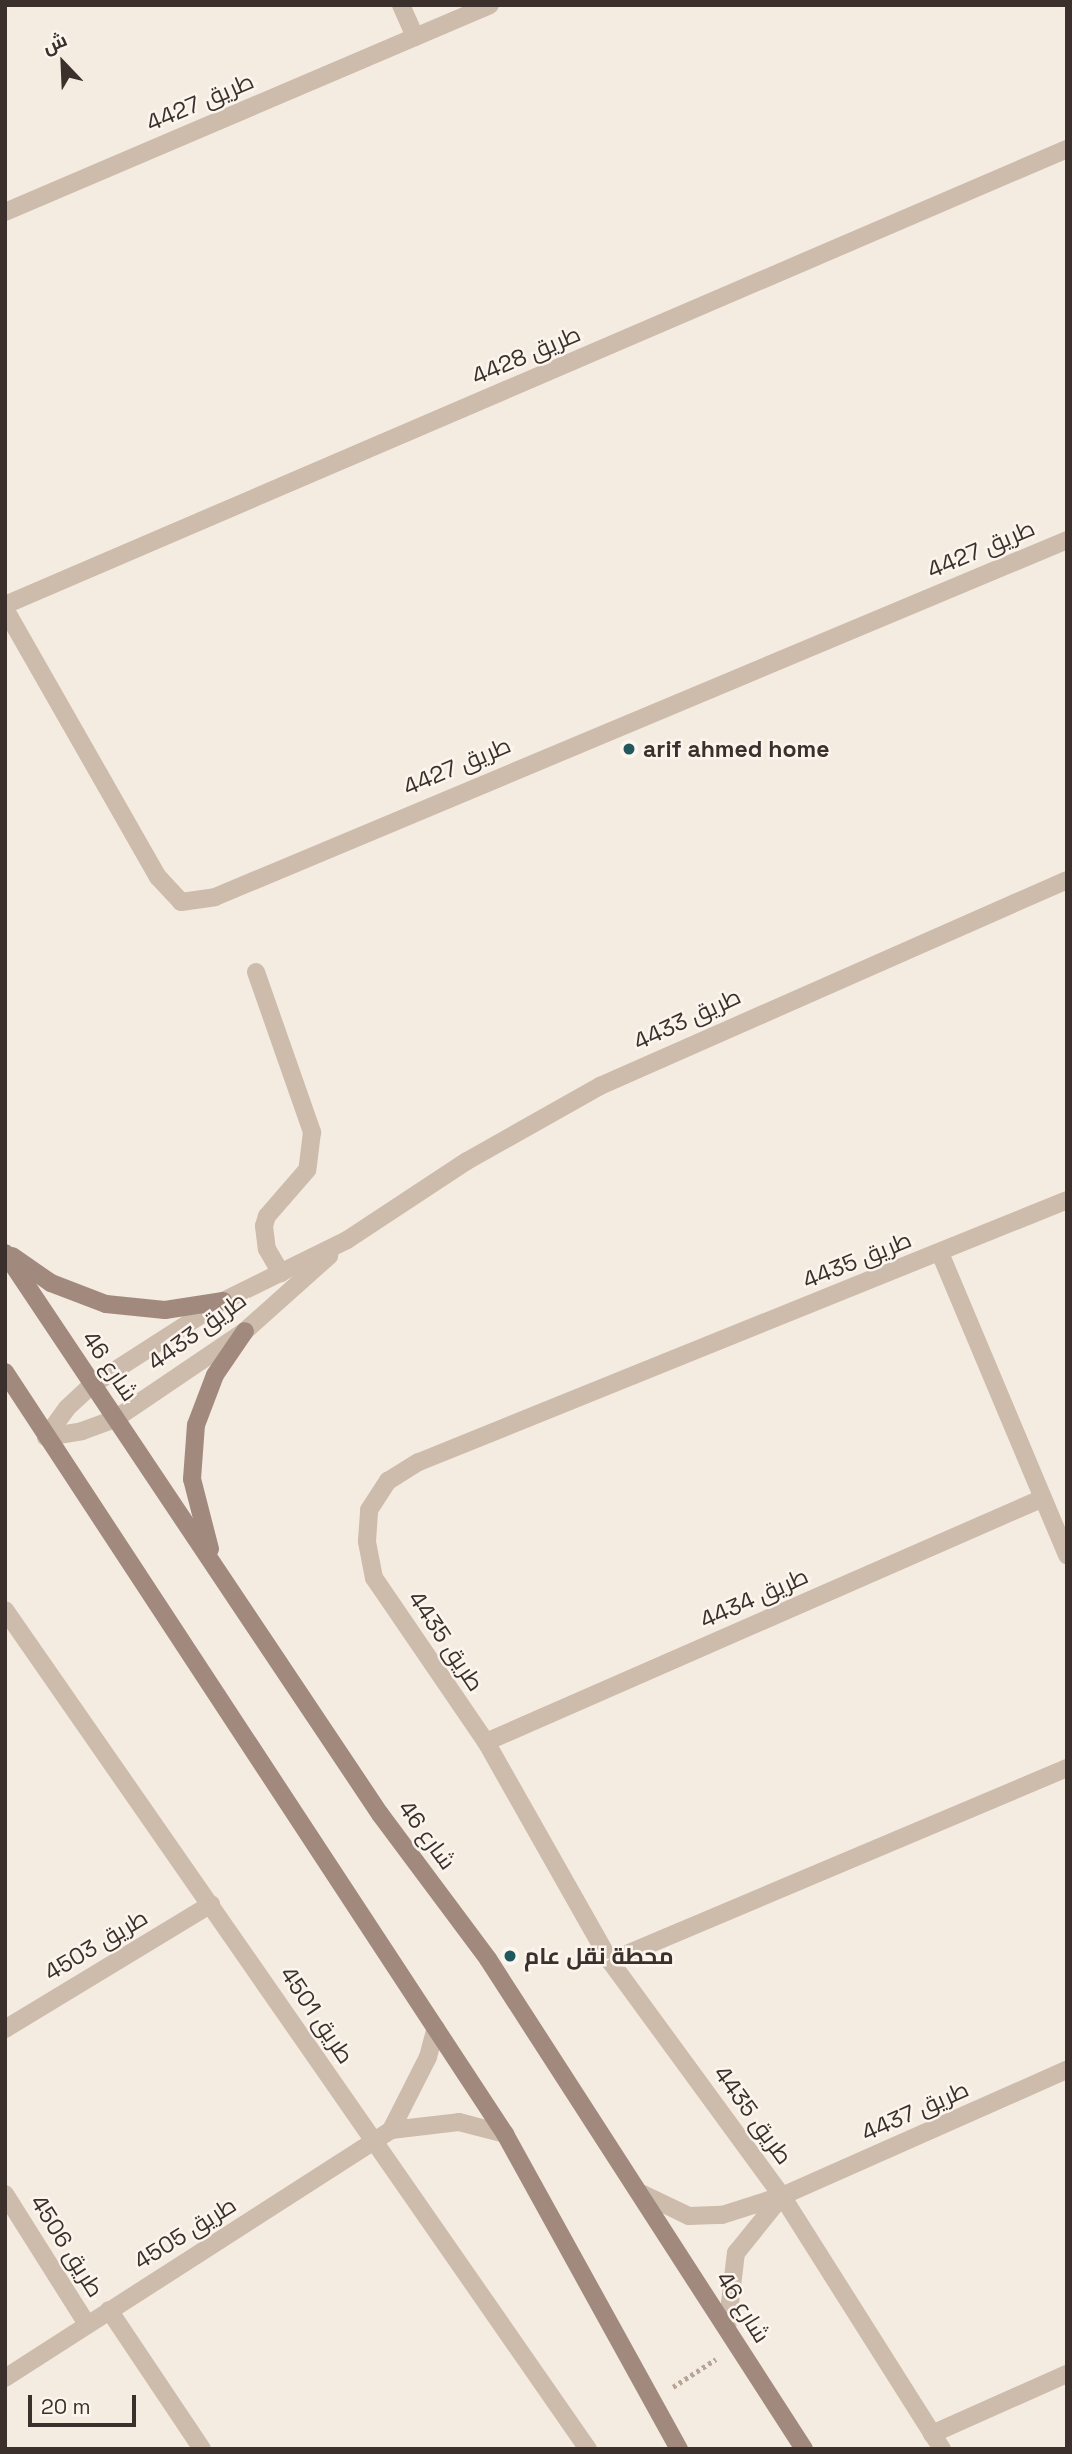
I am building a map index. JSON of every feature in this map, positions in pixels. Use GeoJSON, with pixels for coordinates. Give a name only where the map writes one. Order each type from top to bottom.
{"type":"FeatureCollection","features":[{"type":"Feature","properties":{"kind":"main road"},"geometry":{"type":"LineString","coordinates":[[5,1252],[51,1283],[106,1304],[165,1310],[223,1301]]}},
{"type":"Feature","properties":{"kind":"main road","name":"شارع 46"},"geometry":{"type":"LineString","coordinates":[[5,1252],[380,1814],[488,1959],[643,2194],[804,2449]]}},
{"type":"Feature","properties":{"kind":"main road"},"geometry":{"type":"LineString","coordinates":[[225,1585],[203,1532],[192,1479],[196,1425],[215,1375],[245,1331]]}},
{"type":"Feature","properties":{"kind":"main road"},"geometry":{"type":"LineString","coordinates":[[5,1372],[505,2134],[679,2449]]}},
{"type":"Feature","properties":{"kind":"street"},"geometry":{"type":"LineString","coordinates":[[401,5],[415,37]]}},
{"type":"Feature","properties":{"kind":"street","name":"طريق 4427"},"geometry":{"type":"LineString","coordinates":[[5,212],[490,5]]}},
{"type":"Feature","properties":{"kind":"street","name":"طريق 4428"},"geometry":{"type":"LineString","coordinates":[[5,607],[1067,149]]}},
{"type":"Feature","properties":{"kind":"street","name":"طريق 4427"},"geometry":{"type":"LineString","coordinates":[[5,607],[158,877],[181,902],[215,897],[1067,540]]}},
{"type":"Feature","properties":{"kind":"street","name":"طريق 4433"},"geometry":{"type":"LineString","coordinates":[[46,1437],[67,1408],[92,1385],[223,1301],[347,1240],[467,1161],[600,1086],[1067,880]]}},
{"type":"Feature","properties":{"kind":"street"},"geometry":{"type":"LineString","coordinates":[[256,972],[312,1132],[307,1170],[279,1200],[264,1226],[267,1248],[281,1273]]}},
{"type":"Feature","properties":{"kind":"street","name":"طريق 4435"},"geometry":{"type":"LineString","coordinates":[[1067,1200],[419,1462],[388,1481],[369,1510],[367,1541],[374,1578],[486,1742],[610,1961],[782,2196],[937,2441],[1067,2374]]}},
{"type":"Feature","properties":{"kind":"street","name":"طريق 4433"},"geometry":{"type":"LineString","coordinates":[[46,1437],[82,1431],[115,1419],[245,1331],[347,1240]]}},
{"type":"Feature","properties":{"kind":"street"},"geometry":{"type":"LineString","coordinates":[[940,1253],[1041,1499],[1067,1555]]}},
{"type":"Feature","properties":{"kind":"street","name":"طريق 4434"},"geometry":{"type":"LineString","coordinates":[[486,1742],[1041,1499]]}},
{"type":"Feature","properties":{"kind":"street","name":"طريق 4501"},"geometry":{"type":"LineString","coordinates":[[5,1610],[588,2449]]}},
{"type":"Feature","properties":{"kind":"street"},"geometry":{"type":"LineString","coordinates":[[610,1961],[1067,1768]]}},
{"type":"Feature","properties":{"kind":"street","name":"طريق 4503"},"geometry":{"type":"LineString","coordinates":[[5,2029],[211,1904]]}},
{"type":"Feature","properties":{"kind":"street","name":"طريق 4505"},"geometry":{"type":"LineString","coordinates":[[5,2378],[391,2130],[414,2090],[436,2028]]}},
{"type":"Feature","properties":{"kind":"street","name":"طريق 4437"},"geometry":{"type":"LineString","coordinates":[[643,2194],[689,2216],[707,2218],[782,2196],[1067,2070]]}},
{"type":"Feature","properties":{"kind":"street"},"geometry":{"type":"LineString","coordinates":[[391,2130],[459,2122],[505,2134]]}},
{"type":"Feature","properties":{"kind":"street","name":"طريق 4506"},"geometry":{"type":"LineString","coordinates":[[5,2194],[87,2324]]}},
{"type":"Feature","properties":{"kind":"street","name":"طريق 4437"},"geometry":{"type":"LineString","coordinates":[[727,2328],[736,2253],[782,2196]]}},
{"type":"Feature","properties":{"kind":"street","name":"طريق 4506"},"geometry":{"type":"LineString","coordinates":[[109,2310],[202,2449]]}},
{"type":"Feature","properties":{"kind":"path"},"geometry":{"type":"LineString","coordinates":[[652,2401],[737,2345]]}},
{"type":"Feature","properties":{"kind":"place","name":"arif ahmed home"},"geometry":{"type":"Point","coordinates":[629,749]}},
{"type":"Feature","properties":{"kind":"place","name":"محطة نقل عام"},"geometry":{"type":"Point","coordinates":[510,1956]}}]}
